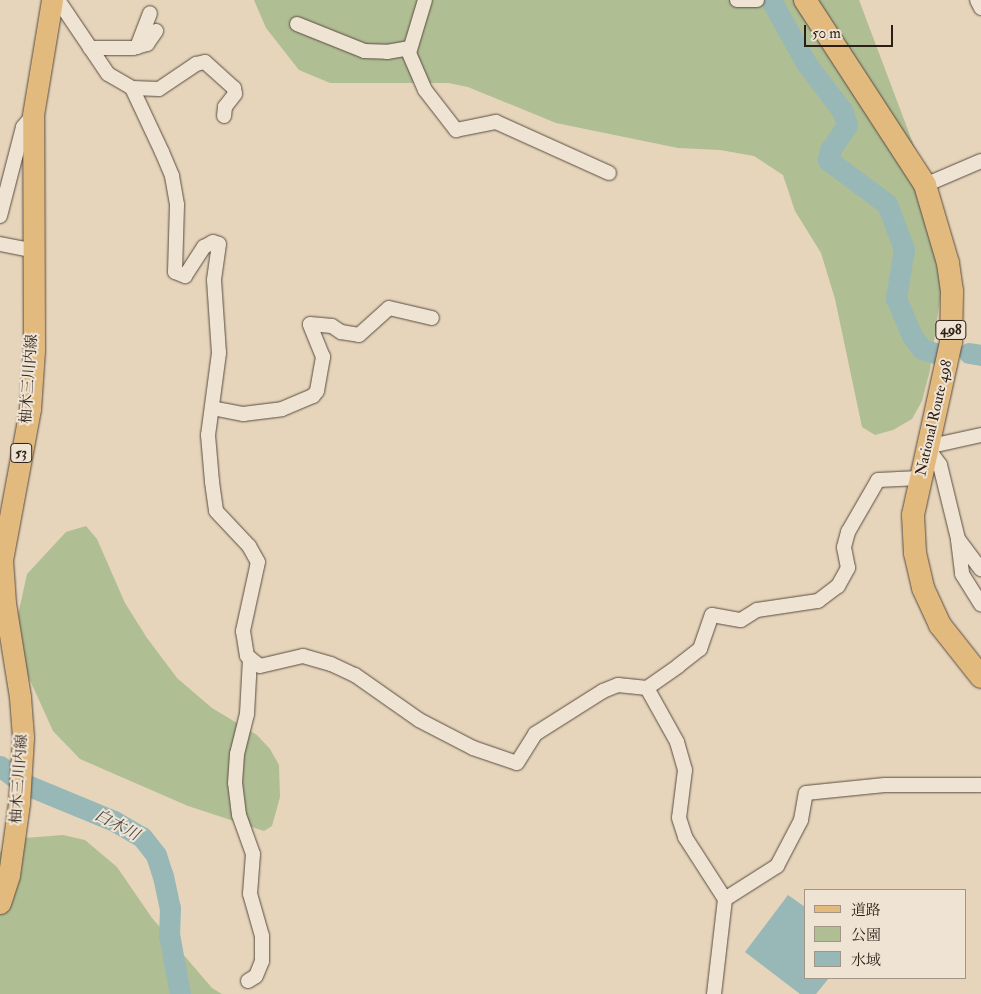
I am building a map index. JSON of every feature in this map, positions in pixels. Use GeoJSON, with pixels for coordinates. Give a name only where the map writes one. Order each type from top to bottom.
{"type":"FeatureCollection","features":[{"type":"Feature","properties":{"kind":"highway","name":"National Route 498"},"geometry":{"type":"LineString","coordinates":[[805,0],[925,185],[948,263],[952,290],[951,342],[928,448],[919,478],[913,515],[915,553],[923,588],[940,625],[981,677]]}},
{"type":"Feature","properties":{"kind":"main road","name":"柚木三川内線"},"geometry":{"type":"LineString","coordinates":[[0,903],[9,875],[18,812],[23,737],[20,697],[5,604],[2,560],[30,409],[34,350],[32,250],[33,115],[52,0]]}},
{"type":"Feature","properties":{"kind":"street"},"geometry":{"type":"LineString","coordinates":[[58,0],[108,74],[132,88],[159,89],[196,64],[205,62],[234,88],[235,94],[225,107],[224,116]]}},
{"type":"Feature","properties":{"kind":"street"},"geometry":{"type":"LineString","coordinates":[[425,0],[408,53],[425,90],[456,130],[496,122],[609,173]]}},
{"type":"Feature","properties":{"kind":"street"},"geometry":{"type":"LineString","coordinates":[[737,0],[756,1]]}},
{"type":"Feature","properties":{"kind":"street"},"geometry":{"type":"LineString","coordinates":[[977,0],[981,8]]}},
{"type":"Feature","properties":{"kind":"street"},"geometry":{"type":"LineString","coordinates":[[137,46],[150,13]]}},
{"type":"Feature","properties":{"kind":"street"},"geometry":{"type":"LineString","coordinates":[[297,24],[327,33],[364,51],[387,52],[410,48]]}},
{"type":"Feature","properties":{"kind":"street"},"geometry":{"type":"LineString","coordinates":[[90,48],[147,44],[156,31]]}},
{"type":"Feature","properties":{"kind":"street"},"geometry":{"type":"LineString","coordinates":[[132,88],[172,176],[177,205],[175,272],[185,276],[204,247],[213,242],[219,244],[221,252],[214,280],[219,352],[208,435],[216,511],[249,546],[258,562],[243,632],[250,658],[247,714],[237,754],[234,783],[239,815],[253,854],[250,894],[262,936],[262,960],[256,976],[248,981]]}},
{"type":"Feature","properties":{"kind":"street"},"geometry":{"type":"LineString","coordinates":[[0,216],[24,127],[33,115]]}},
{"type":"Feature","properties":{"kind":"street"},"geometry":{"type":"LineString","coordinates":[[925,185],[981,161]]}},
{"type":"Feature","properties":{"kind":"street"},"geometry":{"type":"LineString","coordinates":[[0,244],[32,250]]}},
{"type":"Feature","properties":{"kind":"street"},"geometry":{"type":"LineString","coordinates":[[212,408],[243,414],[282,409],[313,396],[318,391],[323,356],[310,324],[332,326],[341,332],[359,335],[389,308],[432,318]]}},
{"type":"Feature","properties":{"kind":"street"},"geometry":{"type":"LineString","coordinates":[[981,434],[928,448],[940,465],[958,539],[962,574],[981,605]]}},
{"type":"Feature","properties":{"kind":"street"},"geometry":{"type":"LineString","coordinates":[[250,658],[260,666],[303,656],[331,664],[354,675],[419,720],[473,748],[517,763],[535,734],[603,691],[618,685],[647,688],[700,649],[712,616],[742,620],[757,610],[818,601],[832,591],[848,568],[844,547],[848,532],[878,480],[919,478]]}},
{"type":"Feature","properties":{"kind":"street"},"geometry":{"type":"LineString","coordinates":[[958,539],[981,569]]}},
{"type":"Feature","properties":{"kind":"street"},"geometry":{"type":"LineString","coordinates":[[647,688],[677,742],[685,770],[679,818],[685,837],[724,899],[714,994]]}},
{"type":"Feature","properties":{"kind":"street"},"geometry":{"type":"LineString","coordinates":[[724,899],[777,866],[801,820],[806,794],[885,785],[981,785]]}},
{"type":"Feature","properties":{"kind":"green space"},"geometry":{"type":"Polygon","coordinates":[[[254,0],[859,0],[937,207],[942,284],[930,370],[922,401],[912,419],[893,430],[875,435],[862,427],[835,299],[821,253],[795,211],[783,175],[754,156],[720,150],[678,148],[556,123],[468,87],[448,83],[330,83],[299,70],[266,28],[254,0]]]}},
{"type":"Feature","properties":{"kind":"green space"},"geometry":{"type":"Polygon","coordinates":[[[86,526],[97,539],[125,603],[147,638],[177,678],[212,708],[257,735],[270,749],[279,765],[280,797],[272,826],[264,831],[188,806],[80,759],[53,731],[24,667],[16,624],[27,574],[66,532],[86,526]]]}},
{"type":"Feature","properties":{"kind":"green space"},"geometry":{"type":"Polygon","coordinates":[[[63,835],[85,840],[117,867],[152,918],[212,988],[222,994],[0,994],[0,852],[25,838],[63,835]]]}},
{"type":"Feature","properties":{"kind":"water"},"geometry":{"type":"Polygon","coordinates":[[[788,895],[804,906],[804,979],[828,979],[816,994],[800,994],[745,952],[788,895]]]}},
{"type":"Feature","properties":{"kind":"waterway"},"geometry":{"type":"LineString","coordinates":[[771,0],[806,63],[843,112],[847,125],[830,150],[828,160],[887,204],[904,249],[896,298],[912,336],[922,349],[938,354]]}},
{"type":"Feature","properties":{"kind":"waterway"},"geometry":{"type":"LineString","coordinates":[[969,353],[981,355]]}},
{"type":"Feature","properties":{"kind":"waterway","name":"白木川"},"geometry":{"type":"LineString","coordinates":[[0,766],[22,783],[114,821],[142,837],[156,855],[163,876],[170,908],[169,934],[180,994]]}}]}
